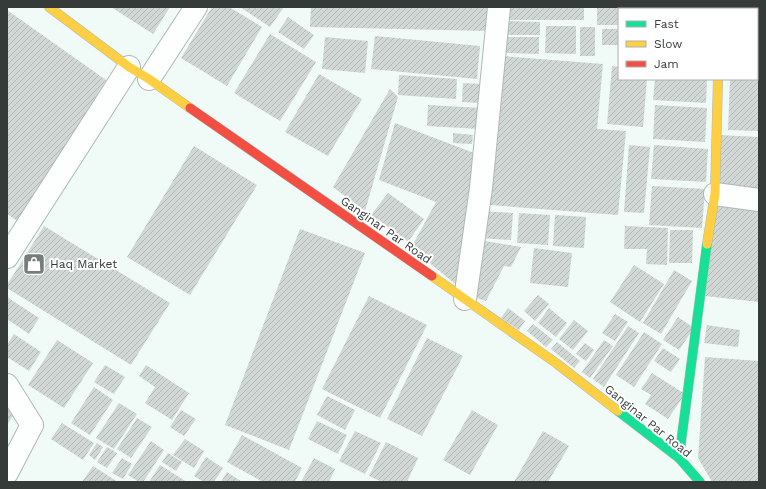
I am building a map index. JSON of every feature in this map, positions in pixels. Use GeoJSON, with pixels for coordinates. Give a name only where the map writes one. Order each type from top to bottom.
{"type":"FeatureCollection","features":[{"type":"Feature","properties":{"kind":"street","name":"Ganginar Par Road"},"geometry":{"type":"LineString","coordinates":[[49,7],[129,67],[149,79],[556,363],[679,458],[700,482]]}},
{"type":"Feature","properties":{"kind":"street"},"geometry":{"type":"LineString","coordinates":[[149,79],[196,7]]}},
{"type":"Feature","properties":{"kind":"street"},"geometry":{"type":"LineString","coordinates":[[465,300],[480,188],[499,7]]}},
{"type":"Feature","properties":{"kind":"street"},"geometry":{"type":"LineString","coordinates":[[7,257],[129,67]]}},
{"type":"Feature","properties":{"kind":"street"},"geometry":{"type":"LineString","coordinates":[[679,458],[702,273],[715,194],[718,80]]}},
{"type":"Feature","properties":{"kind":"street"},"geometry":{"type":"LineString","coordinates":[[715,194],[759,200]]}},
{"type":"Feature","properties":{"kind":"street"},"geometry":{"type":"LineString","coordinates":[[7,385],[32,425],[7,473]]}},
{"type":"Feature","properties":{"kind":"building"},"geometry":{"type":"Polygon","coordinates":[[[111,7],[170,7],[153,34],[111,7]]]}},
{"type":"Feature","properties":{"kind":"building"},"geometry":{"type":"Polygon","coordinates":[[[212,7],[229,7],[262,27],[227,86],[181,58],[212,7]]]}},
{"type":"Feature","properties":{"kind":"building"},"geometry":{"type":"Polygon","coordinates":[[[240,7],[284,7],[270,27],[240,7]]]}},
{"type":"Feature","properties":{"kind":"building"},"geometry":{"type":"Polygon","coordinates":[[[311,7],[488,7],[488,31],[310,27],[311,7]]]}},
{"type":"Feature","properties":{"kind":"building"},"geometry":{"type":"Polygon","coordinates":[[[507,7],[584,7],[584,20],[507,20],[507,7]]]}},
{"type":"Feature","properties":{"kind":"building"},"geometry":{"type":"Polygon","coordinates":[[[597,7],[661,7],[618,8],[618,25],[597,25],[597,7]]]}},
{"type":"Feature","properties":{"kind":"building"},"geometry":{"type":"Polygon","coordinates":[[[725,7],[753,7],[753,8],[725,7]]]}},
{"type":"Feature","properties":{"kind":"building"},"geometry":{"type":"Polygon","coordinates":[[[7,10],[106,80],[19,222],[7,214],[7,10]]]}},
{"type":"Feature","properties":{"kind":"building"},"geometry":{"type":"Polygon","coordinates":[[[288,17],[314,35],[304,49],[278,32],[288,17]]]}},
{"type":"Feature","properties":{"kind":"building"},"geometry":{"type":"Polygon","coordinates":[[[506,21],[540,22],[540,35],[506,35],[506,21]]]}},
{"type":"Feature","properties":{"kind":"building"},"geometry":{"type":"Polygon","coordinates":[[[546,26],[576,26],[576,54],[545,53],[546,26]]]}},
{"type":"Feature","properties":{"kind":"building"},"geometry":{"type":"Polygon","coordinates":[[[580,27],[595,27],[595,56],[580,56],[580,27]]]}},
{"type":"Feature","properties":{"kind":"building"},"geometry":{"type":"Polygon","coordinates":[[[602,29],[618,29],[618,45],[602,45],[602,29]]]}},
{"type":"Feature","properties":{"kind":"building"},"geometry":{"type":"Polygon","coordinates":[[[270,34],[316,62],[280,121],[234,93],[270,34]]]}},
{"type":"Feature","properties":{"kind":"building"},"geometry":{"type":"Polygon","coordinates":[[[375,36],[480,46],[477,79],[371,69],[375,36]]]}},
{"type":"Feature","properties":{"kind":"building"},"geometry":{"type":"Polygon","coordinates":[[[325,37],[368,41],[365,73],[322,69],[325,37]]]}},
{"type":"Feature","properties":{"kind":"building"},"geometry":{"type":"Polygon","coordinates":[[[506,37],[539,37],[539,54],[506,53],[506,37]]]}},
{"type":"Feature","properties":{"kind":"building"},"geometry":{"type":"Polygon","coordinates":[[[503,56],[603,64],[597,129],[626,131],[618,215],[490,205],[503,56]]]}},
{"type":"Feature","properties":{"kind":"building"},"geometry":{"type":"Polygon","coordinates":[[[612,66],[618,67],[618,80],[647,80],[643,127],[607,124],[612,66]]]}},
{"type":"Feature","properties":{"kind":"building"},"geometry":{"type":"Polygon","coordinates":[[[319,74],[362,99],[328,156],[285,132],[319,74]]]}},
{"type":"Feature","properties":{"kind":"building"},"geometry":{"type":"Polygon","coordinates":[[[399,75],[457,79],[456,99],[398,95],[399,75]]]}},
{"type":"Feature","properties":{"kind":"building"},"geometry":{"type":"Polygon","coordinates":[[[759,77],[759,131],[728,130],[730,80],[758,80],[759,77]]]}},
{"type":"Feature","properties":{"kind":"building"},"geometry":{"type":"Polygon","coordinates":[[[655,80],[707,80],[706,103],[653,100],[655,80]]]}},
{"type":"Feature","properties":{"kind":"building"},"geometry":{"type":"Polygon","coordinates":[[[463,83],[480,84],[479,103],[462,102],[463,83]]]}},
{"type":"Feature","properties":{"kind":"building"},"geometry":{"type":"Polygon","coordinates":[[[390,89],[398,97],[365,211],[333,187],[390,89]]]}},
{"type":"Feature","properties":{"kind":"building"},"geometry":{"type":"Polygon","coordinates":[[[428,105],[481,108],[479,129],[427,126],[428,105]]]}},
{"type":"Feature","properties":{"kind":"building"},"geometry":{"type":"Polygon","coordinates":[[[655,105],[707,108],[705,142],[653,139],[655,105]]]}},
{"type":"Feature","properties":{"kind":"building"},"geometry":{"type":"Polygon","coordinates":[[[395,123],[482,156],[458,286],[411,248],[436,202],[379,180],[395,123]]]}},
{"type":"Feature","properties":{"kind":"building"},"geometry":{"type":"Polygon","coordinates":[[[453,133],[473,135],[472,144],[453,143],[453,133]]]}},
{"type":"Feature","properties":{"kind":"building"},"geometry":{"type":"Polygon","coordinates":[[[719,135],[759,137],[759,192],[716,190],[719,135]]]}},
{"type":"Feature","properties":{"kind":"building"},"geometry":{"type":"Polygon","coordinates":[[[629,145],[650,147],[644,213],[624,212],[629,145]]]}},
{"type":"Feature","properties":{"kind":"building"},"geometry":{"type":"Polygon","coordinates":[[[654,145],[708,149],[706,182],[651,179],[654,145]]]}},
{"type":"Feature","properties":{"kind":"building"},"geometry":{"type":"Polygon","coordinates":[[[194,146],[257,185],[190,295],[127,257],[194,146]]]}},
{"type":"Feature","properties":{"kind":"building"},"geometry":{"type":"Polygon","coordinates":[[[652,186],[705,189],[702,228],[649,225],[652,186]]]}},
{"type":"Feature","properties":{"kind":"building"},"geometry":{"type":"Polygon","coordinates":[[[388,193],[424,219],[408,242],[371,215],[388,193]]]}},
{"type":"Feature","properties":{"kind":"building"},"geometry":{"type":"Polygon","coordinates":[[[716,203],[759,208],[759,302],[705,296],[716,203]]]}},
{"type":"Feature","properties":{"kind":"building"},"geometry":{"type":"Polygon","coordinates":[[[481,211],[513,213],[511,240],[479,238],[481,211]]]}},
{"type":"Feature","properties":{"kind":"building"},"geometry":{"type":"Polygon","coordinates":[[[519,213],[550,215],[548,245],[517,243],[519,213]]]}},
{"type":"Feature","properties":{"kind":"building"},"geometry":{"type":"Polygon","coordinates":[[[555,215],[586,217],[584,248],[553,246],[555,215]]]}},
{"type":"Feature","properties":{"kind":"building"},"geometry":{"type":"Polygon","coordinates":[[[44,226],[170,303],[131,365],[7,288],[7,285],[44,226]]]}},
{"type":"Feature","properties":{"kind":"building"},"geometry":{"type":"Polygon","coordinates":[[[625,226],[668,228],[667,265],[646,264],[647,249],[624,249],[625,226]]]}},
{"type":"Feature","properties":{"kind":"building"},"geometry":{"type":"Polygon","coordinates":[[[300,229],[365,253],[289,450],[225,425],[300,229]]]}},
{"type":"Feature","properties":{"kind":"building"},"geometry":{"type":"Polygon","coordinates":[[[670,230],[693,230],[692,263],[669,263],[670,230]]]}},
{"type":"Feature","properties":{"kind":"building"},"geometry":{"type":"Polygon","coordinates":[[[479,240],[521,247],[511,267],[504,266],[486,301],[470,296],[479,240]]]}},
{"type":"Feature","properties":{"kind":"building"},"geometry":{"type":"Polygon","coordinates":[[[534,248],[572,253],[568,287],[530,283],[534,248]]]}},
{"type":"Feature","properties":{"kind":"building"},"geometry":{"type":"Polygon","coordinates":[[[634,265],[664,284],[640,322],[610,302],[634,265]]]}},
{"type":"Feature","properties":{"kind":"building"},"geometry":{"type":"Polygon","coordinates":[[[674,270],[692,281],[661,334],[643,323],[674,270]]]}},
{"type":"Feature","properties":{"kind":"building"},"geometry":{"type":"Polygon","coordinates":[[[538,295],[549,304],[535,321],[524,311],[538,295]]]}},
{"type":"Feature","properties":{"kind":"building"},"geometry":{"type":"Polygon","coordinates":[[[369,296],[427,325],[380,418],[322,389],[369,296]]]}},
{"type":"Feature","properties":{"kind":"building"},"geometry":{"type":"Polygon","coordinates":[[[7,297],[39,318],[29,334],[7,319],[7,297]]]}},
{"type":"Feature","properties":{"kind":"building"},"geometry":{"type":"Polygon","coordinates":[[[508,308],[525,321],[519,330],[501,318],[508,308]]]}},
{"type":"Feature","properties":{"kind":"building"},"geometry":{"type":"Polygon","coordinates":[[[549,308],[567,323],[556,337],[538,323],[549,308]]]}},
{"type":"Feature","properties":{"kind":"building"},"geometry":{"type":"Polygon","coordinates":[[[615,314],[628,322],[615,341],[602,333],[615,314]]]}},
{"type":"Feature","properties":{"kind":"building"},"geometry":{"type":"Polygon","coordinates":[[[678,317],[694,328],[679,350],[663,340],[678,317]]]}},
{"type":"Feature","properties":{"kind":"building"},"geometry":{"type":"Polygon","coordinates":[[[574,320],[588,331],[573,350],[559,339],[574,320]]]}},
{"type":"Feature","properties":{"kind":"building"},"geometry":{"type":"Polygon","coordinates":[[[533,324],[553,340],[546,347],[527,331],[533,324]]]}},
{"type":"Feature","properties":{"kind":"building"},"geometry":{"type":"Polygon","coordinates":[[[707,325],[740,330],[738,347],[704,343],[707,325]]]}},
{"type":"Feature","properties":{"kind":"building"},"geometry":{"type":"Polygon","coordinates":[[[628,326],[639,333],[604,387],[593,379],[628,326]]]}},
{"type":"Feature","properties":{"kind":"building"},"geometry":{"type":"Polygon","coordinates":[[[644,332],[662,344],[634,387],[616,375],[644,332]]]}},
{"type":"Feature","properties":{"kind":"building"},"geometry":{"type":"Polygon","coordinates":[[[14,334],[41,352],[29,371],[7,357],[7,345],[14,334]]]}},
{"type":"Feature","properties":{"kind":"building"},"geometry":{"type":"Polygon","coordinates":[[[427,338],[463,356],[422,436],[387,419],[427,338]]]}},
{"type":"Feature","properties":{"kind":"building"},"geometry":{"type":"Polygon","coordinates":[[[57,340],[93,363],[64,408],[28,385],[57,340]]]}},
{"type":"Feature","properties":{"kind":"building"},"geometry":{"type":"Polygon","coordinates":[[[604,340],[613,346],[590,378],[582,372],[604,340]]]}},
{"type":"Feature","properties":{"kind":"building"},"geometry":{"type":"Polygon","coordinates":[[[557,342],[580,361],[574,368],[551,349],[557,342]]]}},
{"type":"Feature","properties":{"kind":"building"},"geometry":{"type":"Polygon","coordinates":[[[585,343],[594,350],[586,361],[576,354],[585,343]]]}},
{"type":"Feature","properties":{"kind":"building"},"geometry":{"type":"Polygon","coordinates":[[[663,348],[680,359],[671,372],[654,361],[663,348]]]}},
{"type":"Feature","properties":{"kind":"building"},"geometry":{"type":"Polygon","coordinates":[[[705,357],[759,361],[759,482],[712,482],[698,458],[705,357]]]}},
{"type":"Feature","properties":{"kind":"building"},"geometry":{"type":"Polygon","coordinates":[[[105,365],[125,377],[114,394],[94,382],[105,365]]]}},
{"type":"Feature","properties":{"kind":"building"},"geometry":{"type":"Polygon","coordinates":[[[146,365],[189,393],[172,420],[145,403],[155,387],[139,376],[146,365]]]}},
{"type":"Feature","properties":{"kind":"building"},"geometry":{"type":"Polygon","coordinates":[[[652,373],[685,394],[668,419],[645,404],[651,395],[641,389],[652,373]]]}},
{"type":"Feature","properties":{"kind":"building"},"geometry":{"type":"Polygon","coordinates":[[[94,387],[113,400],[90,435],[71,423],[94,387]]]}},
{"type":"Feature","properties":{"kind":"building"},"geometry":{"type":"Polygon","coordinates":[[[327,396],[355,410],[345,430],[317,415],[327,396]]]}},
{"type":"Feature","properties":{"kind":"building"},"geometry":{"type":"Polygon","coordinates":[[[119,403],[137,414],[114,449],[96,438],[119,403]]]}},
{"type":"Feature","properties":{"kind":"building"},"geometry":{"type":"Polygon","coordinates":[[[7,409],[14,414],[7,425],[7,409]]]}},
{"type":"Feature","properties":{"kind":"building"},"geometry":{"type":"Polygon","coordinates":[[[181,410],[196,419],[184,436],[170,427],[181,410]]]}},
{"type":"Feature","properties":{"kind":"building"},"geometry":{"type":"Polygon","coordinates":[[[472,410],[498,425],[470,475],[443,460],[472,410]]]}},
{"type":"Feature","properties":{"kind":"building"},"geometry":{"type":"Polygon","coordinates":[[[137,418],[152,427],[131,458],[117,449],[137,418]]]}},
{"type":"Feature","properties":{"kind":"building"},"geometry":{"type":"Polygon","coordinates":[[[317,421],[347,435],[338,454],[308,439],[317,421]]]}},
{"type":"Feature","properties":{"kind":"building"},"geometry":{"type":"Polygon","coordinates":[[[62,423],[94,443],[83,460],[51,439],[62,423]]]}},
{"type":"Feature","properties":{"kind":"building"},"geometry":{"type":"Polygon","coordinates":[[[355,431],[381,443],[365,474],[339,461],[355,431]]]}},
{"type":"Feature","properties":{"kind":"building"},"geometry":{"type":"Polygon","coordinates":[[[543,431],[569,446],[548,482],[514,482],[543,431]]]}},
{"type":"Feature","properties":{"kind":"building"},"geometry":{"type":"Polygon","coordinates":[[[242,435],[302,468],[295,482],[263,482],[227,462],[242,435]]]}},
{"type":"Feature","properties":{"kind":"building"},"geometry":{"type":"Polygon","coordinates":[[[185,439],[204,451],[194,468],[173,455],[185,439]]]}},
{"type":"Feature","properties":{"kind":"building"},"geometry":{"type":"Polygon","coordinates":[[[151,441],[164,450],[143,482],[139,482],[128,475],[151,441]]]}},
{"type":"Feature","properties":{"kind":"building"},"geometry":{"type":"Polygon","coordinates":[[[386,442],[418,458],[407,482],[382,482],[369,476],[386,442]]]}},
{"type":"Feature","properties":{"kind":"building"},"geometry":{"type":"Polygon","coordinates":[[[97,443],[103,447],[95,460],[89,455],[97,443]]]}},
{"type":"Feature","properties":{"kind":"building"},"geometry":{"type":"Polygon","coordinates":[[[107,447],[117,453],[107,468],[97,462],[107,447]]]}},
{"type":"Feature","properties":{"kind":"building"},"geometry":{"type":"Polygon","coordinates":[[[168,453],[182,462],[176,471],[162,462],[168,453]]]}},
{"type":"Feature","properties":{"kind":"building"},"geometry":{"type":"Polygon","coordinates":[[[206,457],[223,468],[214,482],[204,482],[194,476],[206,457]]]}},
{"type":"Feature","properties":{"kind":"building"},"geometry":{"type":"Polygon","coordinates":[[[122,458],[132,464],[123,479],[112,473],[122,458]]]}},
{"type":"Feature","properties":{"kind":"building"},"geometry":{"type":"Polygon","coordinates":[[[314,458],[335,469],[329,482],[301,482],[314,458]]]}},
{"type":"Feature","properties":{"kind":"building"},"geometry":{"type":"Polygon","coordinates":[[[160,465],[187,482],[149,482],[160,465]]]}},
{"type":"Feature","properties":{"kind":"building"},"geometry":{"type":"Polygon","coordinates":[[[93,466],[118,482],[82,482],[93,466]]]}},
{"type":"Feature","properties":{"kind":"building"},"geometry":{"type":"Polygon","coordinates":[[[227,472],[242,482],[221,482],[227,472]]]}},
{"type":"Feature","properties":{"kind":"traffic: fast"},"geometry":{"type":"LineString","coordinates":[[679,458],[707,244]]}},
{"type":"Feature","properties":{"kind":"traffic: fast"},"geometry":{"type":"LineString","coordinates":[[618,411],[679,458],[700,482]]}},
{"type":"Feature","properties":{"kind":"traffic: slow"},"geometry":{"type":"LineString","coordinates":[[49,7],[129,67],[190,108]]}},
{"type":"Feature","properties":{"kind":"traffic: slow"},"geometry":{"type":"LineString","coordinates":[[707,244],[715,194],[718,80]]}},
{"type":"Feature","properties":{"kind":"traffic: slow"},"geometry":{"type":"LineString","coordinates":[[432,276],[556,363],[618,411]]}},
{"type":"Feature","properties":{"kind":"traffic: jam"},"geometry":{"type":"LineString","coordinates":[[190,108],[432,276]]}},
{"type":"Feature","properties":{"kind":"place","name":"Haq Market"},"geometry":{"type":"Point","coordinates":[34,264]}}]}
